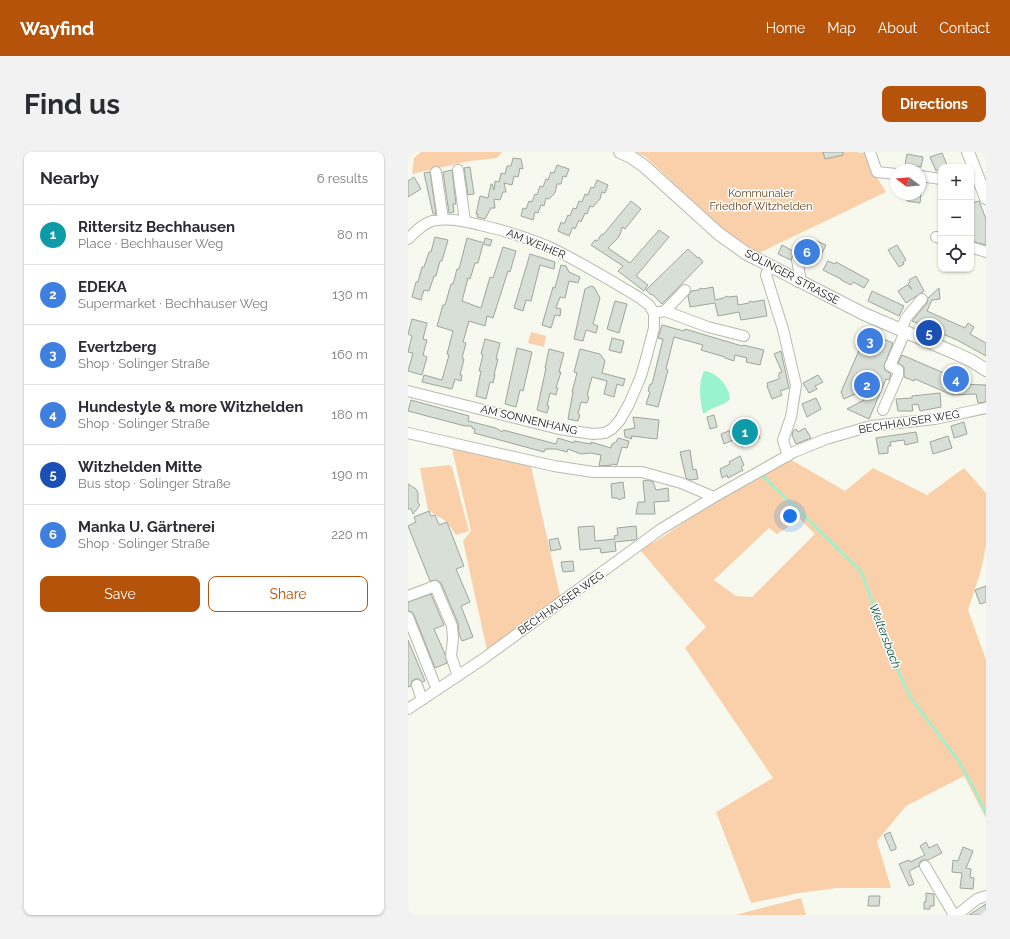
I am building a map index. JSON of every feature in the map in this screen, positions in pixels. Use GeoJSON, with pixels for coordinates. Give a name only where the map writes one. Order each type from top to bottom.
{"type":"FeatureCollection","features":[{"type":"Feature","properties":{"kind":"main road","name":"SOLINGER STRASSE"},"geometry":{"type":"LineString","coordinates":[[620,152],[631,157],[644,166],[718,234],[734,246],[798,282],[864,314],[967,359],[986,370]]}},
{"type":"Feature","properties":{"kind":"main road"},"geometry":{"type":"LineString","coordinates":[[968,152],[976,184],[986,198]]}},
{"type":"Feature","properties":{"kind":"street"},"geometry":{"type":"LineString","coordinates":[[870,152],[877,172],[890,173]]}},
{"type":"Feature","properties":{"kind":"street"},"geometry":{"type":"LineString","coordinates":[[458,170],[465,221]]}},
{"type":"Feature","properties":{"kind":"street"},"geometry":{"type":"LineString","coordinates":[[436,172],[443,219]]}},
{"type":"Feature","properties":{"kind":"street"},"geometry":{"type":"LineString","coordinates":[[926,177],[938,179]]}},
{"type":"Feature","properties":{"kind":"street","name":"AM WEIHER"},"geometry":{"type":"LineString","coordinates":[[408,239],[423,225],[432,221],[443,219],[465,221],[511,232],[560,253],[640,298],[649,305],[654,313]]}},
{"type":"Feature","properties":{"kind":"street"},"geometry":{"type":"LineString","coordinates":[[974,248],[986,252]]}},
{"type":"Feature","properties":{"kind":"street"},"geometry":{"type":"LineString","coordinates":[[798,260],[800,276],[798,282]]}},
{"type":"Feature","properties":{"kind":"street"},"geometry":{"type":"LineString","coordinates":[[770,266],[766,275],[783,329],[796,385],[791,417],[783,440],[788,456]]}},
{"type":"Feature","properties":{"kind":"street"},"geometry":{"type":"LineString","coordinates":[[665,311],[685,290]]}},
{"type":"Feature","properties":{"kind":"street"},"geometry":{"type":"LineString","coordinates":[[883,410],[898,375],[898,370],[890,366],[903,331],[906,318],[922,299]]}},
{"type":"Feature","properties":{"kind":"street"},"geometry":{"type":"LineString","coordinates":[[654,313],[665,311],[708,327],[744,336]]}},
{"type":"Feature","properties":{"kind":"street","name":"AM SONNENHANG"},"geometry":{"type":"LineString","coordinates":[[408,390],[559,429],[593,434],[606,433],[612,430],[620,420],[629,404],[640,376],[654,328],[654,313]]}},
{"type":"Feature","properties":{"kind":"street","name":"BECHHAUSER WEG"},"geometry":{"type":"LineString","coordinates":[[408,709],[458,676],[599,576],[661,529],[714,497],[788,456],[826,439],[871,426],[935,419],[986,408]]}},
{"type":"Feature","properties":{"kind":"street"},"geometry":{"type":"LineString","coordinates":[[408,432],[554,466],[593,472],[642,472],[681,483],[714,497]]}},
{"type":"Feature","properties":{"kind":"street"},"geometry":{"type":"LineString","coordinates":[[408,596],[435,586],[452,626],[453,639],[451,656],[458,676]]}},
{"type":"Feature","properties":{"kind":"street"},"geometry":{"type":"LineString","coordinates":[[408,617],[437,690]]}},
{"type":"Feature","properties":{"kind":"street"},"geometry":{"type":"LineString","coordinates":[[417,685],[422,700]]}},
{"type":"Feature","properties":{"kind":"street"},"geometry":{"type":"LineString","coordinates":[[925,866],[954,915],[977,899],[986,896]]}},
{"type":"Feature","properties":{"kind":"green space"},"geometry":{"type":"Polygon","coordinates":[[[421,152],[502,152],[497,158],[470,161],[412,174],[414,158],[421,152]]]}},
{"type":"Feature","properties":{"kind":"green space","name":"Kommunaler Friedhof Witzhelden"},"geometry":{"type":"Polygon","coordinates":[[[636,152],[866,152],[876,176],[886,192],[759,253],[736,239],[709,217],[646,157],[636,152]]]}},
{"type":"Feature","properties":{"kind":"green space"},"geometry":{"type":"Polygon","coordinates":[[[531,332],[546,336],[544,347],[528,343],[531,332]]]}},
{"type":"Feature","properties":{"kind":"green space"},"geometry":{"type":"Polygon","coordinates":[[[452,449],[531,466],[561,600],[487,650],[463,541],[471,531],[452,449]]]}},
{"type":"Feature","properties":{"kind":"green space"},"geometry":{"type":"Polygon","coordinates":[[[788,458],[845,491],[873,468],[927,495],[964,468],[986,493],[986,546],[981,570],[968,610],[986,660],[986,818],[964,776],[906,806],[877,841],[891,888],[837,888],[799,893],[751,903],[716,812],[773,778],[685,648],[706,627],[640,550],[658,540],[714,502],[788,458]],[[800,519],[777,534],[769,528],[714,580],[736,596],[752,597],[815,534],[800,519]]]}},
{"type":"Feature","properties":{"kind":"green space"},"geometry":{"type":"Polygon","coordinates":[[[450,465],[452,467],[469,531],[456,535],[447,522],[428,510],[420,468],[450,465]]]}},
{"type":"Feature","properties":{"kind":"green space"},"geometry":{"type":"Polygon","coordinates":[[[801,898],[806,915],[735,915],[801,898]]]}},
{"type":"Feature","properties":{"kind":"shaded area"},"geometry":{"type":"Polygon","coordinates":[[[704,371],[713,374],[722,380],[728,390],[730,399],[724,404],[703,413],[700,392],[704,371]]]}},
{"type":"Feature","properties":{"kind":"building"},"geometry":{"type":"Polygon","coordinates":[[[823,152],[843,152],[843,155],[825,159],[823,152]]]}},
{"type":"Feature","properties":{"kind":"building"},"geometry":{"type":"Polygon","coordinates":[[[942,153],[947,164],[938,164],[938,170],[936,171],[930,157],[942,153]]]}},
{"type":"Feature","properties":{"kind":"building"},"geometry":{"type":"Polygon","coordinates":[[[907,154],[923,157],[922,164],[905,164],[907,154]]]}},
{"type":"Feature","properties":{"kind":"building"},"geometry":{"type":"Polygon","coordinates":[[[513,158],[521,159],[523,169],[520,168],[518,177],[514,176],[512,185],[504,183],[506,192],[503,192],[500,200],[494,199],[495,208],[491,208],[485,219],[477,217],[478,214],[476,214],[480,196],[488,198],[491,184],[494,190],[495,181],[499,182],[501,173],[505,174],[507,166],[511,166],[513,158]]]}},
{"type":"Feature","properties":{"kind":"building"},"geometry":{"type":"Polygon","coordinates":[[[557,165],[569,169],[566,177],[563,176],[561,184],[557,184],[555,193],[549,199],[546,198],[544,206],[541,205],[538,213],[535,212],[533,220],[521,216],[523,208],[526,209],[529,201],[532,202],[535,194],[537,195],[540,186],[543,187],[551,172],[554,173],[557,165]]]}},
{"type":"Feature","properties":{"kind":"building"},"geometry":{"type":"Polygon","coordinates":[[[470,167],[474,194],[468,195],[464,168],[470,167]]]}},
{"type":"Feature","properties":{"kind":"building"},"geometry":{"type":"Polygon","coordinates":[[[452,170],[456,204],[453,204],[454,212],[449,213],[443,172],[452,170]]]}},
{"type":"Feature","properties":{"kind":"building"},"geometry":{"type":"Polygon","coordinates":[[[430,172],[436,214],[433,214],[424,173],[430,172]]]}},
{"type":"Feature","properties":{"kind":"building"},"geometry":{"type":"Polygon","coordinates":[[[414,177],[421,189],[408,197],[408,181],[414,177]]]}},
{"type":"Feature","properties":{"kind":"building"},"geometry":{"type":"Polygon","coordinates":[[[597,180],[608,185],[605,193],[602,192],[600,199],[593,207],[590,206],[587,214],[585,213],[581,222],[579,220],[575,229],[573,227],[569,236],[558,231],[561,222],[564,224],[568,215],[570,216],[573,208],[576,209],[579,201],[582,202],[585,194],[588,195],[591,187],[594,188],[597,180]]]}},
{"type":"Feature","properties":{"kind":"building"},"geometry":{"type":"Polygon","coordinates":[[[907,200],[920,200],[920,203],[907,200]]]}},
{"type":"Feature","properties":{"kind":"building"},"geometry":{"type":"Polygon","coordinates":[[[631,201],[641,209],[625,229],[622,227],[618,238],[608,248],[630,263],[659,230],[669,237],[636,276],[648,285],[644,291],[618,271],[623,266],[591,245],[595,240],[597,241],[602,234],[603,235],[631,201]]]}},
{"type":"Feature","properties":{"kind":"building"},"geometry":{"type":"Polygon","coordinates":[[[979,201],[986,219],[986,245],[974,242],[974,202],[979,201]]]}},
{"type":"Feature","properties":{"kind":"building"},"geometry":{"type":"Polygon","coordinates":[[[435,237],[448,240],[436,276],[434,276],[429,291],[424,290],[421,300],[412,297],[422,267],[424,267],[429,252],[431,252],[435,237]]]}},
{"type":"Feature","properties":{"kind":"building"},"geometry":{"type":"Polygon","coordinates":[[[467,238],[484,243],[485,238],[492,240],[490,246],[483,244],[478,263],[475,263],[470,279],[468,278],[462,301],[481,308],[490,277],[493,278],[503,247],[516,251],[493,318],[487,316],[485,326],[469,321],[463,342],[466,343],[462,358],[464,359],[460,375],[462,375],[461,381],[455,379],[452,389],[422,382],[424,375],[442,380],[449,355],[447,354],[453,331],[437,326],[451,284],[453,284],[457,269],[459,269],[467,238]]]}},
{"type":"Feature","properties":{"kind":"building"},"geometry":{"type":"Polygon","coordinates":[[[810,238],[826,245],[821,255],[813,251],[811,256],[803,252],[810,238]]]}},
{"type":"Feature","properties":{"kind":"building"},"geometry":{"type":"Polygon","coordinates":[[[782,245],[795,252],[791,260],[778,254],[782,245]]]}},
{"type":"Feature","properties":{"kind":"building"},"geometry":{"type":"Polygon","coordinates":[[[897,245],[906,260],[903,262],[904,264],[899,267],[888,250],[897,245]]]}},
{"type":"Feature","properties":{"kind":"building"},"geometry":{"type":"Polygon","coordinates":[[[688,249],[703,262],[662,304],[646,290],[688,249]]]}},
{"type":"Feature","properties":{"kind":"building"},"geometry":{"type":"Polygon","coordinates":[[[530,254],[555,262],[554,269],[540,265],[531,301],[526,300],[523,311],[514,308],[530,254]]]}},
{"type":"Feature","properties":{"kind":"building"},"geometry":{"type":"Polygon","coordinates":[[[828,261],[835,264],[836,262],[869,280],[864,288],[853,282],[851,285],[823,270],[828,261]]]}},
{"type":"Feature","properties":{"kind":"building"},"geometry":{"type":"Polygon","coordinates":[[[561,265],[566,266],[569,272],[580,277],[578,283],[569,281],[565,298],[560,297],[556,308],[561,309],[560,316],[555,315],[551,328],[542,325],[553,287],[555,288],[561,265]]]}},
{"type":"Feature","properties":{"kind":"building"},"geometry":{"type":"Polygon","coordinates":[[[916,276],[924,291],[906,303],[898,291],[907,285],[912,289],[908,284],[910,282],[909,280],[916,276]]]}},
{"type":"Feature","properties":{"kind":"building"},"geometry":{"type":"Polygon","coordinates":[[[591,286],[594,287],[600,298],[593,324],[598,326],[596,333],[586,330],[583,341],[574,339],[585,289],[591,286]]]}},
{"type":"Feature","properties":{"kind":"building"},"geometry":{"type":"Polygon","coordinates":[[[713,287],[715,300],[726,296],[737,296],[738,305],[749,303],[750,301],[764,300],[767,316],[741,320],[739,312],[718,316],[715,303],[690,307],[688,296],[691,291],[699,290],[700,288],[703,289],[713,287]]]}},
{"type":"Feature","properties":{"kind":"building"},"geometry":{"type":"Polygon","coordinates":[[[939,288],[940,299],[932,300],[927,311],[965,328],[968,323],[974,327],[970,334],[986,343],[986,356],[957,340],[912,321],[927,303],[928,298],[939,288]]]}},
{"type":"Feature","properties":{"kind":"building"},"geometry":{"type":"Polygon","coordinates":[[[872,291],[904,306],[899,316],[868,301],[872,291]]]}},
{"type":"Feature","properties":{"kind":"building"},"geometry":{"type":"Polygon","coordinates":[[[615,301],[627,304],[619,333],[607,329],[615,301]]]}},
{"type":"Feature","properties":{"kind":"building"},"geometry":{"type":"Polygon","coordinates":[[[412,319],[427,323],[423,339],[427,340],[423,355],[427,357],[422,375],[408,371],[413,353],[408,352],[412,336],[408,334],[412,319]]]}},
{"type":"Feature","properties":{"kind":"building"},"geometry":{"type":"Polygon","coordinates":[[[662,325],[684,331],[685,329],[742,346],[764,350],[760,365],[746,362],[747,358],[735,355],[734,361],[701,350],[703,345],[674,337],[666,369],[668,370],[658,407],[646,404],[650,392],[648,391],[650,384],[652,384],[663,339],[658,338],[662,325]]]}},
{"type":"Feature","properties":{"kind":"building"},"geometry":{"type":"Polygon","coordinates":[[[867,332],[893,343],[884,366],[885,370],[891,374],[889,380],[886,379],[869,419],[847,409],[866,399],[862,391],[844,399],[841,392],[867,332]]]}},
{"type":"Feature","properties":{"kind":"building"},"geometry":{"type":"Polygon","coordinates":[[[612,338],[624,341],[621,353],[609,350],[612,338]]]}},
{"type":"Feature","properties":{"kind":"building"},"geometry":{"type":"Polygon","coordinates":[[[485,339],[500,343],[493,383],[490,382],[486,399],[476,396],[481,371],[479,371],[483,355],[481,354],[485,339]]]}},
{"type":"Feature","properties":{"kind":"building"},"geometry":{"type":"Polygon","coordinates":[[[517,348],[532,352],[523,391],[520,390],[516,407],[505,404],[517,348]]]}},
{"type":"Feature","properties":{"kind":"building"},"geometry":{"type":"Polygon","coordinates":[[[549,349],[564,353],[559,372],[561,372],[556,388],[558,388],[556,395],[550,393],[547,413],[537,410],[549,349]]]}},
{"type":"Feature","properties":{"kind":"building"},"geometry":{"type":"Polygon","coordinates":[[[580,349],[600,354],[605,361],[602,373],[625,379],[623,386],[617,384],[614,397],[604,394],[607,381],[592,377],[587,396],[589,397],[587,403],[581,402],[578,421],[568,419],[572,392],[577,373],[574,372],[580,349]]]}},
{"type":"Feature","properties":{"kind":"building"},"geometry":{"type":"Polygon","coordinates":[[[781,351],[789,388],[780,391],[782,395],[772,399],[767,383],[779,379],[779,373],[782,372],[774,354],[781,351]]]}},
{"type":"Feature","properties":{"kind":"building"},"geometry":{"type":"Polygon","coordinates":[[[902,355],[951,376],[952,366],[962,367],[959,384],[986,385],[986,402],[978,403],[976,394],[952,395],[915,379],[914,381],[904,377],[904,367],[898,363],[902,355]]]}},
{"type":"Feature","properties":{"kind":"building"},"geometry":{"type":"Polygon","coordinates":[[[818,375],[823,382],[815,386],[817,389],[809,393],[803,383],[818,375]]]}},
{"type":"Feature","properties":{"kind":"building"},"geometry":{"type":"Polygon","coordinates":[[[940,393],[941,407],[920,411],[918,404],[912,405],[913,411],[898,411],[896,399],[940,393]]]}},
{"type":"Feature","properties":{"kind":"building"},"geometry":{"type":"Polygon","coordinates":[[[816,398],[821,409],[807,417],[802,404],[816,398]]]}},
{"type":"Feature","properties":{"kind":"building"},"geometry":{"type":"Polygon","coordinates":[[[411,400],[469,416],[468,421],[496,428],[502,432],[503,430],[556,444],[558,438],[574,443],[574,441],[591,444],[591,442],[611,448],[612,444],[616,442],[618,438],[629,441],[627,448],[622,447],[617,465],[612,464],[599,466],[601,455],[590,453],[581,454],[568,449],[567,452],[556,449],[545,449],[544,452],[474,433],[475,429],[472,428],[472,426],[465,426],[408,411],[411,400]]]}},
{"type":"Feature","properties":{"kind":"building"},"geometry":{"type":"Polygon","coordinates":[[[714,415],[717,427],[710,429],[707,417],[714,415]]]}},
{"type":"Feature","properties":{"kind":"building"},"geometry":{"type":"Polygon","coordinates":[[[633,417],[659,420],[657,439],[631,436],[632,439],[625,437],[624,430],[635,428],[633,417]]]}},
{"type":"Feature","properties":{"kind":"building"},"geometry":{"type":"Polygon","coordinates":[[[745,420],[751,433],[757,430],[760,438],[742,447],[738,438],[724,444],[721,434],[734,429],[733,426],[745,420]]]}},
{"type":"Feature","properties":{"kind":"building"},"geometry":{"type":"Polygon","coordinates":[[[964,422],[967,434],[954,438],[951,426],[964,422]]]}},
{"type":"Feature","properties":{"kind":"building"},"geometry":{"type":"Polygon","coordinates":[[[805,428],[811,438],[796,444],[792,435],[793,431],[796,429],[798,432],[805,428]]]}},
{"type":"Feature","properties":{"kind":"building"},"geometry":{"type":"Polygon","coordinates":[[[916,432],[918,442],[905,445],[904,440],[890,442],[891,446],[888,446],[888,453],[879,454],[876,438],[916,432]]]}},
{"type":"Feature","properties":{"kind":"building"},"geometry":{"type":"Polygon","coordinates":[[[948,436],[952,448],[933,454],[930,442],[948,436]]]}},
{"type":"Feature","properties":{"kind":"building"},"geometry":{"type":"Polygon","coordinates":[[[690,450],[693,470],[696,469],[698,479],[691,480],[686,478],[680,452],[690,450]]]}},
{"type":"Feature","properties":{"kind":"building"},"geometry":{"type":"Polygon","coordinates":[[[740,456],[744,465],[741,467],[743,470],[728,478],[727,475],[722,478],[720,469],[730,464],[729,462],[740,456]]]}},
{"type":"Feature","properties":{"kind":"building"},"geometry":{"type":"Polygon","coordinates":[[[648,480],[653,482],[656,490],[668,488],[669,501],[654,502],[655,514],[636,514],[638,502],[645,502],[643,481],[648,480]]]}},
{"type":"Feature","properties":{"kind":"building"},"geometry":{"type":"Polygon","coordinates":[[[623,482],[625,498],[620,500],[617,498],[612,498],[611,484],[623,482]]]}},
{"type":"Feature","properties":{"kind":"building"},"geometry":{"type":"Polygon","coordinates":[[[408,484],[416,489],[418,493],[418,503],[420,505],[413,514],[411,509],[408,509],[408,484]]]}},
{"type":"Feature","properties":{"kind":"building"},"geometry":{"type":"Polygon","coordinates":[[[429,511],[431,516],[435,515],[439,525],[447,522],[464,566],[456,569],[470,602],[461,606],[473,637],[462,641],[459,634],[458,623],[441,583],[436,580],[430,581],[408,526],[416,522],[414,517],[429,511]]]}},
{"type":"Feature","properties":{"kind":"building"},"geometry":{"type":"Polygon","coordinates":[[[594,526],[595,541],[615,539],[614,536],[618,535],[617,528],[636,526],[637,538],[635,540],[615,542],[616,551],[601,553],[600,548],[580,550],[578,527],[594,526]]]}},
{"type":"Feature","properties":{"kind":"building"},"geometry":{"type":"Polygon","coordinates":[[[558,538],[561,549],[551,551],[549,540],[558,538]]]}},
{"type":"Feature","properties":{"kind":"building"},"geometry":{"type":"Polygon","coordinates":[[[573,561],[574,571],[563,572],[561,562],[573,561]]]}},
{"type":"Feature","properties":{"kind":"building"},"geometry":{"type":"Polygon","coordinates":[[[986,586],[986,602],[980,604],[975,590],[986,586]]]}},
{"type":"Feature","properties":{"kind":"building"},"geometry":{"type":"Polygon","coordinates":[[[431,594],[444,625],[434,629],[445,654],[447,663],[435,668],[414,615],[412,612],[408,611],[408,602],[431,594]]]}},
{"type":"Feature","properties":{"kind":"building"},"geometry":{"type":"Polygon","coordinates":[[[408,640],[425,681],[422,682],[419,679],[415,679],[412,681],[411,686],[408,687],[408,640]]]}},
{"type":"Feature","properties":{"kind":"building"},"geometry":{"type":"Polygon","coordinates":[[[890,832],[896,847],[896,849],[891,851],[884,835],[890,832]]]}},
{"type":"Feature","properties":{"kind":"building"},"geometry":{"type":"Polygon","coordinates":[[[926,842],[929,848],[937,844],[942,853],[928,860],[922,860],[919,866],[909,871],[914,884],[909,886],[899,864],[909,860],[910,862],[925,855],[920,846],[926,842]]]}},
{"type":"Feature","properties":{"kind":"building"},"geometry":{"type":"Polygon","coordinates":[[[963,847],[973,851],[966,868],[971,869],[970,877],[974,878],[973,889],[960,888],[962,873],[952,872],[953,860],[958,861],[963,847]]]}},
{"type":"Feature","properties":{"kind":"building"},"geometry":{"type":"Polygon","coordinates":[[[926,893],[934,894],[934,906],[930,906],[930,909],[924,909],[926,893]]]}},
{"type":"Feature","properties":{"kind":"building"},"geometry":{"type":"Polygon","coordinates":[[[869,896],[880,896],[879,906],[868,906],[869,896]]]}},
{"type":"Feature","properties":{"kind":"building"},"geometry":{"type":"Polygon","coordinates":[[[986,904],[986,915],[969,915],[986,904]]]}},
{"type":"Feature","properties":{"kind":"waterway","name":"Weltersbach"},"geometry":{"type":"LineString","coordinates":[[763,476],[861,571],[897,669],[911,698],[958,760],[974,788],[986,814]]}},
{"type":"Feature","properties":{"kind":"place","name":"Manka U. Gärtnerei"},"geometry":{"type":"Point","coordinates":[807,252]}},
{"type":"Feature","properties":{"kind":"place","name":"Witzhelden Mitte"},"geometry":{"type":"Point","coordinates":[929,333]}},
{"type":"Feature","properties":{"kind":"place","name":"Evertzberg"},"geometry":{"type":"Point","coordinates":[870,341]}},
{"type":"Feature","properties":{"kind":"place","name":"Hundestyle & more Witzhelden"},"geometry":{"type":"Point","coordinates":[956,379]}},
{"type":"Feature","properties":{"kind":"place","name":"EDEKA"},"geometry":{"type":"Point","coordinates":[867,385]}},
{"type":"Feature","properties":{"kind":"place","name":"Rittersitz Bechhausen"},"geometry":{"type":"Point","coordinates":[745,432]}}]}
